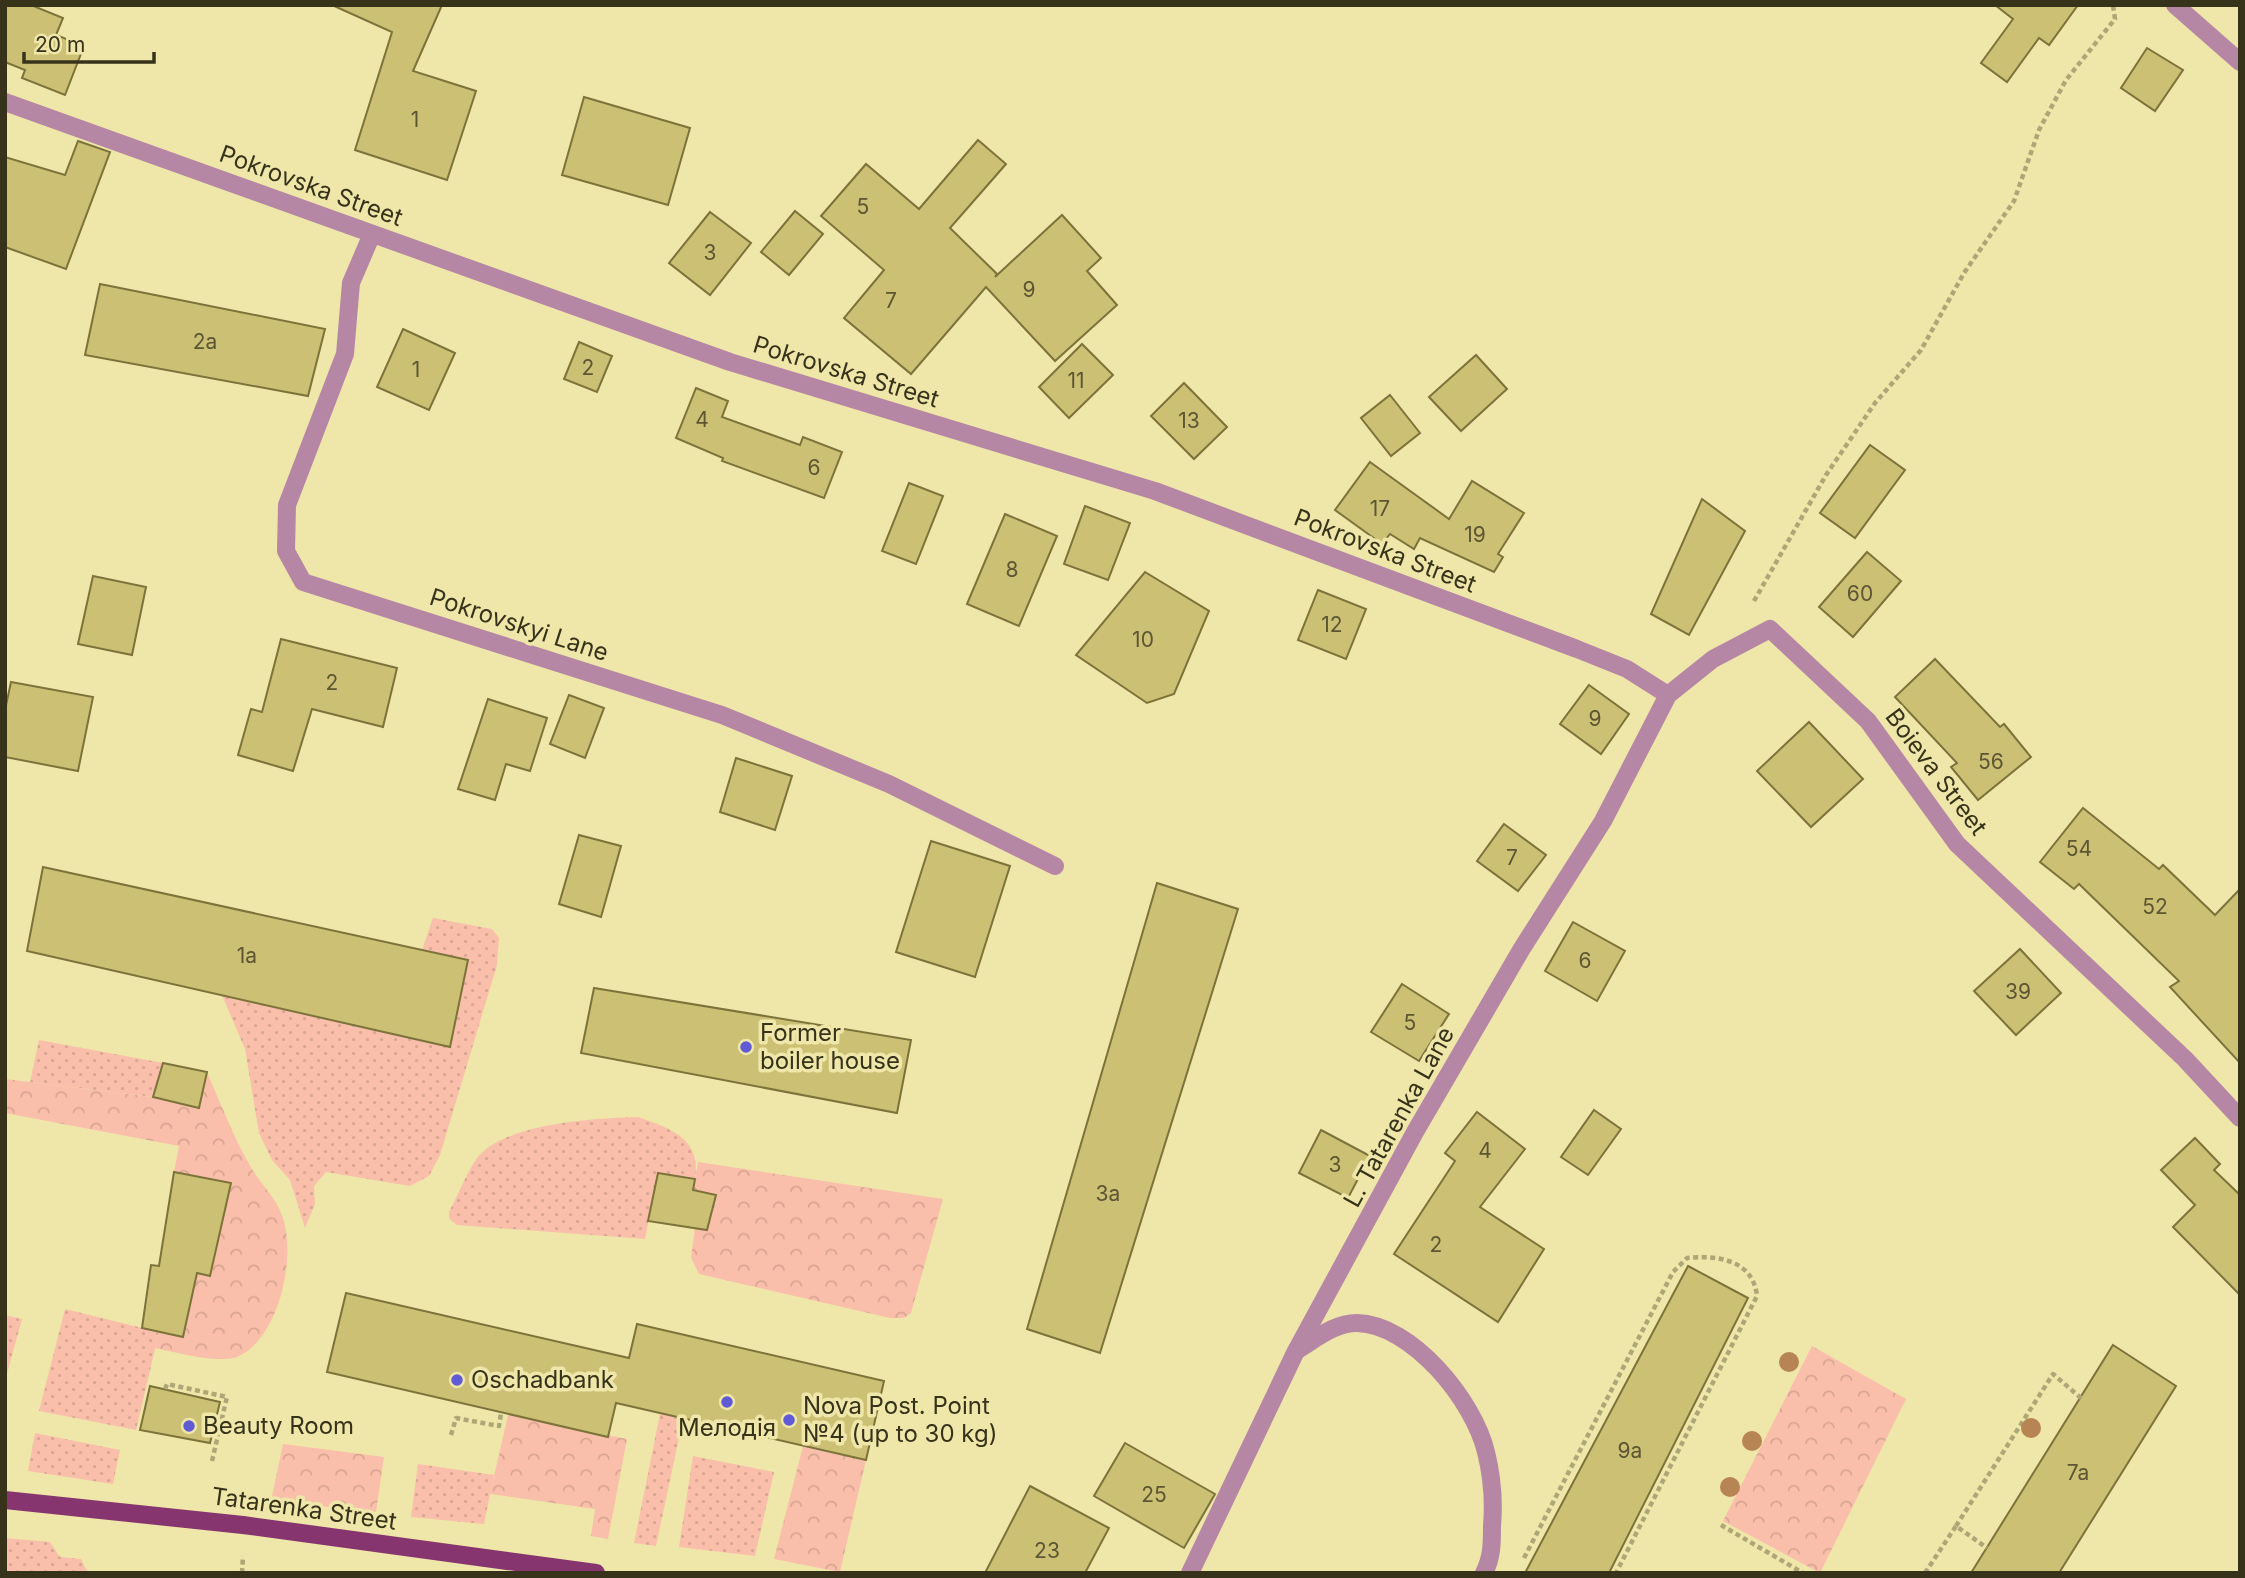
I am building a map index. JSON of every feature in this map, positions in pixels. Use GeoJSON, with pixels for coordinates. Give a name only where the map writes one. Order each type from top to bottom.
{"type":"FeatureCollection","features":[{"type":"Feature","properties":{"kind":"main road","name":"Tatarenka Street"},"geometry":{"type":"LineString","coordinates":[[5,1500],[231,1523],[596,1573]]}},
{"type":"Feature","properties":{"kind":"street"},"geometry":{"type":"LineString","coordinates":[[2175,5],[2240,62]]}},
{"type":"Feature","properties":{"kind":"street","name":"Pokrovska Street"},"geometry":{"type":"LineString","coordinates":[[5,102],[730,362],[1155,491],[1577,649],[1627,669],[1668,695]]}},
{"type":"Feature","properties":{"kind":"street","name":"Pokrovskyi Lane"},"geometry":{"type":"LineString","coordinates":[[372,234],[351,283],[345,354],[287,505],[286,551],[303,582],[722,715],[889,784],[1055,866]]}},
{"type":"Feature","properties":{"kind":"street"},"geometry":{"type":"LineString","coordinates":[[1668,695],[1713,659],[1770,629]]}},
{"type":"Feature","properties":{"kind":"street","name":"Boieva Street"},"geometry":{"type":"LineString","coordinates":[[1770,629],[1868,721],[1957,844],[2185,1059],[2240,1118]]}},
{"type":"Feature","properties":{"kind":"street","name":"L. Tatarenka Lane"},"geometry":{"type":"LineString","coordinates":[[1190,1573],[1296,1351],[1415,1132],[1521,950],[1603,821],[1668,695]]}},
{"type":"Feature","properties":{"kind":"street"},"geometry":{"type":"LineString","coordinates":[[1296,1351],[1329,1329],[1354,1323],[1377,1325],[1424,1352],[1468,1413],[1486,1449],[1493,1514],[1490,1561],[1484,1573]]}},
{"type":"Feature","properties":{"kind":"path"},"geometry":{"type":"LineString","coordinates":[[1770,629],[1748,611],[1795,534],[1826,475],[1875,403],[1921,350],[1964,273],[2014,201],[2039,130],[2066,79],[2115,19],[2113,5]]}},
{"type":"Feature","properties":{"kind":"path"},"geometry":{"type":"LineString","coordinates":[[1519,1569],[1673,1272],[1687,1258],[1707,1255],[1729,1259],[1748,1273],[1757,1296],[1616,1573]]}},
{"type":"Feature","properties":{"kind":"path"},"geometry":{"type":"LineString","coordinates":[[1925,1573],[2053,1374],[2081,1398]]}},
{"type":"Feature","properties":{"kind":"path"},"geometry":{"type":"LineString","coordinates":[[165,1389],[167,1384],[227,1396],[212,1461]]}},
{"type":"Feature","properties":{"kind":"path"},"geometry":{"type":"LineString","coordinates":[[451,1435],[456,1418],[499,1426],[501,1413]]}},
{"type":"Feature","properties":{"kind":"path"},"geometry":{"type":"LineString","coordinates":[[1721,1525],[1803,1573]]}},
{"type":"Feature","properties":{"kind":"path"},"geometry":{"type":"LineString","coordinates":[[1956,1526],[1987,1548]]}},
{"type":"Feature","properties":{"kind":"green space"},"geometry":{"type":"Polygon","coordinates":[[[433,918],[492,929],[499,938],[497,965],[440,1155],[429,1176],[410,1186],[326,1172],[314,1186],[315,1204],[305,1228],[290,1180],[272,1160],[259,1133],[245,1049],[222,995],[449,1047],[468,961],[422,950],[433,918]]]}},
{"type":"Feature","properties":{"kind":"green space"},"geometry":{"type":"Polygon","coordinates":[[[39,1040],[163,1063],[153,1097],[30,1082],[39,1040]]]}},
{"type":"Feature","properties":{"kind":"green space"},"geometry":{"type":"Polygon","coordinates":[[[207,1072],[245,1158],[281,1213],[286,1230],[287,1249],[282,1292],[265,1331],[253,1346],[239,1356],[221,1359],[155,1348],[159,1332],[184,1335],[197,1273],[210,1276],[231,1183],[174,1172],[179,1146],[5,1113],[5,1079],[153,1097],[198,1107],[207,1072]]]}},
{"type":"Feature","properties":{"kind":"green space"},"geometry":{"type":"Polygon","coordinates":[[[638,1117],[681,1137],[688,1144],[696,1165],[695,1179],[658,1173],[645,1239],[457,1225],[449,1218],[449,1212],[473,1164],[490,1146],[508,1137],[552,1125],[638,1117]]]}},
{"type":"Feature","properties":{"kind":"green space"},"geometry":{"type":"Polygon","coordinates":[[[698,1162],[943,1199],[911,1313],[904,1318],[890,1318],[699,1274],[691,1258],[695,1228],[708,1229],[715,1195],[693,1190],[698,1162]]]}},
{"type":"Feature","properties":{"kind":"green space"},"geometry":{"type":"Polygon","coordinates":[[[65,1309],[159,1332],[136,1430],[39,1411],[65,1309]]]}},
{"type":"Feature","properties":{"kind":"green space"},"geometry":{"type":"Polygon","coordinates":[[[5,1315],[22,1319],[5,1381],[5,1315]]]}},
{"type":"Feature","properties":{"kind":"green space"},"geometry":{"type":"Polygon","coordinates":[[[1812,1346],[1906,1399],[1820,1573],[1723,1521],[1812,1346]]]}},
{"type":"Feature","properties":{"kind":"green space"},"geometry":{"type":"Polygon","coordinates":[[[660,1414],[683,1419],[656,1546],[634,1543],[660,1414]]]}},
{"type":"Feature","properties":{"kind":"green space"},"geometry":{"type":"Polygon","coordinates":[[[508,1415],[627,1439],[608,1539],[591,1536],[595,1509],[490,1494],[508,1415]]]}},
{"type":"Feature","properties":{"kind":"green space"},"geometry":{"type":"Polygon","coordinates":[[[35,1433],[120,1450],[113,1484],[28,1471],[35,1433]]]}},
{"type":"Feature","properties":{"kind":"green space"},"geometry":{"type":"Polygon","coordinates":[[[283,1444],[384,1457],[376,1512],[271,1501],[283,1444]]]}},
{"type":"Feature","properties":{"kind":"green space"},"geometry":{"type":"Polygon","coordinates":[[[803,1446],[866,1460],[840,1572],[774,1559],[803,1446]]]}},
{"type":"Feature","properties":{"kind":"green space"},"geometry":{"type":"Polygon","coordinates":[[[693,1456],[774,1472],[755,1556],[679,1547],[693,1456]]]}},
{"type":"Feature","properties":{"kind":"green space"},"geometry":{"type":"Polygon","coordinates":[[[418,1464],[494,1475],[484,1524],[411,1517],[418,1464]]]}},
{"type":"Feature","properties":{"kind":"green space"},"geometry":{"type":"Polygon","coordinates":[[[5,1538],[50,1542],[60,1557],[81,1559],[88,1573],[5,1573],[5,1538]]]}},
{"type":"Feature","properties":{"kind":"building"},"geometry":{"type":"Polygon","coordinates":[[[5,5],[31,5],[63,18],[56,35],[84,46],[65,95],[22,78],[25,70],[5,62],[5,5]]]}},
{"type":"Feature","properties":{"kind":"building"},"geometry":{"type":"Polygon","coordinates":[[[332,5],[442,5],[413,71],[476,91],[447,180],[355,150],[392,32],[332,5]]]}},
{"type":"Feature","properties":{"kind":"building"},"geometry":{"type":"Polygon","coordinates":[[[1995,5],[2078,5],[2049,45],[2039,38],[2007,82],[1981,63],[2013,19],[1995,5]]]}},
{"type":"Feature","properties":{"kind":"building"},"geometry":{"type":"Polygon","coordinates":[[[2147,48],[2183,70],[2155,111],[2121,88],[2147,48]]]}},
{"type":"Feature","properties":{"kind":"building"},"geometry":{"type":"Polygon","coordinates":[[[584,97],[690,128],[668,205],[562,175],[584,97]]]}},
{"type":"Feature","properties":{"kind":"building"},"geometry":{"type":"Polygon","coordinates":[[[978,140],[1006,164],[950,228],[997,274],[995,277],[1062,215],[1101,258],[1087,271],[1117,305],[1055,361],[986,287],[911,374],[844,318],[884,270],[821,216],[866,164],[919,209],[978,140]]]}},
{"type":"Feature","properties":{"kind":"building"},"geometry":{"type":"Polygon","coordinates":[[[78,141],[110,152],[66,269],[5,247],[5,157],[65,175],[78,141]]]}},
{"type":"Feature","properties":{"kind":"building"},"geometry":{"type":"Polygon","coordinates":[[[795,211],[823,234],[789,275],[761,252],[795,211]]]}},
{"type":"Feature","properties":{"kind":"building"},"geometry":{"type":"Polygon","coordinates":[[[710,212],[751,243],[710,295],[669,263],[710,212]]]}},
{"type":"Feature","properties":{"kind":"building"},"geometry":{"type":"Polygon","coordinates":[[[100,284],[325,329],[308,396],[85,355],[100,284]]]}},
{"type":"Feature","properties":{"kind":"building"},"geometry":{"type":"Polygon","coordinates":[[[403,329],[455,353],[429,410],[377,387],[403,329]]]}},
{"type":"Feature","properties":{"kind":"building"},"geometry":{"type":"Polygon","coordinates":[[[579,342],[612,356],[597,392],[564,379],[579,342]]]}},
{"type":"Feature","properties":{"kind":"building"},"geometry":{"type":"Polygon","coordinates":[[[1082,344],[1113,375],[1069,418],[1039,387],[1082,344]]]}},
{"type":"Feature","properties":{"kind":"building"},"geometry":{"type":"Polygon","coordinates":[[[1476,355],[1507,389],[1461,431],[1429,397],[1476,355]]]}},
{"type":"Feature","properties":{"kind":"building"},"geometry":{"type":"Polygon","coordinates":[[[1184,383],[1227,427],[1194,459],[1151,416],[1184,383]]]}},
{"type":"Feature","properties":{"kind":"building"},"geometry":{"type":"Polygon","coordinates":[[[696,388],[728,401],[722,417],[800,445],[803,437],[842,452],[824,498],[722,461],[723,458],[676,438],[696,388]]]}},
{"type":"Feature","properties":{"kind":"building"},"geometry":{"type":"Polygon","coordinates":[[[1390,395],[1420,433],[1391,456],[1361,418],[1390,395]]]}},
{"type":"Feature","properties":{"kind":"building"},"geometry":{"type":"Polygon","coordinates":[[[1870,445],[1905,470],[1855,538],[1820,513],[1870,445]]]}},
{"type":"Feature","properties":{"kind":"building"},"geometry":{"type":"Polygon","coordinates":[[[1370,462],[1449,519],[1472,481],[1524,513],[1498,554],[1503,557],[1494,572],[1420,538],[1414,549],[1390,534],[1382,544],[1335,510],[1370,462]]]}},
{"type":"Feature","properties":{"kind":"building"},"geometry":{"type":"Polygon","coordinates":[[[909,483],[943,496],[916,564],[882,551],[909,483]]]}},
{"type":"Feature","properties":{"kind":"building"},"geometry":{"type":"Polygon","coordinates":[[[1702,499],[1745,531],[1689,635],[1651,614],[1702,499]]]}},
{"type":"Feature","properties":{"kind":"building"},"geometry":{"type":"Polygon","coordinates":[[[1085,506],[1130,523],[1108,580],[1064,564],[1085,506]]]}},
{"type":"Feature","properties":{"kind":"building"},"geometry":{"type":"Polygon","coordinates":[[[1005,514],[1057,536],[1019,626],[967,604],[1005,514]]]}},
{"type":"Feature","properties":{"kind":"building"},"geometry":{"type":"Polygon","coordinates":[[[1867,552],[1901,581],[1853,637],[1819,607],[1867,552]]]}},
{"type":"Feature","properties":{"kind":"building"},"geometry":{"type":"Polygon","coordinates":[[[1145,572],[1209,611],[1174,694],[1147,703],[1076,655],[1145,572]]]}},
{"type":"Feature","properties":{"kind":"building"},"geometry":{"type":"Polygon","coordinates":[[[93,576],[146,587],[132,655],[78,644],[93,576]]]}},
{"type":"Feature","properties":{"kind":"building"},"geometry":{"type":"Polygon","coordinates":[[[1318,590],[1366,609],[1346,659],[1298,640],[1318,590]]]}},
{"type":"Feature","properties":{"kind":"building"},"geometry":{"type":"Polygon","coordinates":[[[281,639],[397,668],[383,727],[312,709],[293,771],[238,755],[251,709],[262,712],[281,639]]]}},
{"type":"Feature","properties":{"kind":"building"},"geometry":{"type":"Polygon","coordinates":[[[1935,659],[2000,727],[2004,724],[2031,757],[1978,800],[1951,767],[1957,763],[1895,697],[1935,659]]]}},
{"type":"Feature","properties":{"kind":"building"},"geometry":{"type":"Polygon","coordinates":[[[11,682],[93,697],[78,771],[5,757],[5,710],[11,682]]]}},
{"type":"Feature","properties":{"kind":"building"},"geometry":{"type":"Polygon","coordinates":[[[1589,685],[1629,714],[1601,754],[1560,724],[1589,685]]]}},
{"type":"Feature","properties":{"kind":"building"},"geometry":{"type":"Polygon","coordinates":[[[569,695],[604,708],[585,758],[550,744],[569,695]]]}},
{"type":"Feature","properties":{"kind":"building"},"geometry":{"type":"Polygon","coordinates":[[[488,699],[547,718],[530,771],[506,764],[495,800],[458,789],[488,699]]]}},
{"type":"Feature","properties":{"kind":"building"},"geometry":{"type":"Polygon","coordinates":[[[1809,722],[1863,779],[1811,827],[1757,771],[1809,722]]]}},
{"type":"Feature","properties":{"kind":"building"},"geometry":{"type":"Polygon","coordinates":[[[736,758],[792,776],[775,830],[720,812],[736,758]]]}},
{"type":"Feature","properties":{"kind":"building"},"geometry":{"type":"Polygon","coordinates":[[[2083,808],[2159,869],[2163,865],[2215,915],[2240,889],[2240,1063],[2170,987],[2179,981],[2079,884],[2074,889],[2040,862],[2083,808]]]}},
{"type":"Feature","properties":{"kind":"building"},"geometry":{"type":"Polygon","coordinates":[[[1504,824],[1546,855],[1518,891],[1477,861],[1504,824]]]}},
{"type":"Feature","properties":{"kind":"building"},"geometry":{"type":"Polygon","coordinates":[[[579,835],[621,846],[601,917],[559,904],[579,835]]]}},
{"type":"Feature","properties":{"kind":"building"},"geometry":{"type":"Polygon","coordinates":[[[931,841],[1010,866],[975,977],[896,952],[931,841]]]}},
{"type":"Feature","properties":{"kind":"building"},"geometry":{"type":"Polygon","coordinates":[[[43,867],[468,960],[450,1047],[27,951],[43,867]]]}},
{"type":"Feature","properties":{"kind":"building"},"geometry":{"type":"Polygon","coordinates":[[[1157,883],[1238,909],[1100,1353],[1027,1329],[1157,883]]]}},
{"type":"Feature","properties":{"kind":"building"},"geometry":{"type":"Polygon","coordinates":[[[1573,922],[1625,951],[1597,1001],[1545,971],[1573,922]]]}},
{"type":"Feature","properties":{"kind":"building"},"geometry":{"type":"Polygon","coordinates":[[[2020,949],[2061,993],[2016,1035],[1974,991],[2020,949]]]}},
{"type":"Feature","properties":{"kind":"building"},"geometry":{"type":"Polygon","coordinates":[[[1402,984],[1449,1014],[1419,1061],[1371,1032],[1402,984]]]}},
{"type":"Feature","properties":{"kind":"building","name":"Former boiler house"},"geometry":{"type":"Polygon","coordinates":[[[594,988],[911,1040],[897,1113],[581,1053],[594,988]]]}},
{"type":"Feature","properties":{"kind":"building"},"geometry":{"type":"Polygon","coordinates":[[[163,1063],[207,1072],[199,1108],[153,1097],[163,1063]]]}},
{"type":"Feature","properties":{"kind":"building"},"geometry":{"type":"Polygon","coordinates":[[[1594,1110],[1621,1129],[1588,1175],[1561,1157],[1594,1110]]]}},
{"type":"Feature","properties":{"kind":"building"},"geometry":{"type":"Polygon","coordinates":[[[1477,1112],[1525,1149],[1480,1207],[1544,1249],[1498,1322],[1394,1254],[1455,1161],[1445,1153],[1477,1112]]]}},
{"type":"Feature","properties":{"kind":"building"},"geometry":{"type":"Polygon","coordinates":[[[1321,1130],[1370,1156],[1348,1198],[1299,1173],[1321,1130]]]}},
{"type":"Feature","properties":{"kind":"building"},"geometry":{"type":"Polygon","coordinates":[[[2195,1138],[2220,1164],[2214,1170],[2240,1195],[2240,1295],[2173,1227],[2195,1205],[2161,1170],[2195,1138]]]}},
{"type":"Feature","properties":{"kind":"building"},"geometry":{"type":"Polygon","coordinates":[[[174,1172],[231,1183],[210,1276],[197,1273],[183,1337],[142,1328],[151,1265],[159,1266],[174,1172]]]}},
{"type":"Feature","properties":{"kind":"building"},"geometry":{"type":"Polygon","coordinates":[[[658,1173],[695,1179],[693,1190],[716,1195],[707,1230],[648,1221],[658,1173]]]}},
{"type":"Feature","properties":{"kind":"building"},"geometry":{"type":"Polygon","coordinates":[[[1688,1266],[1748,1298],[1609,1573],[1525,1573],[1688,1266]]]}},
{"type":"Feature","properties":{"kind":"building"},"geometry":{"type":"Polygon","coordinates":[[[346,1293],[629,1358],[637,1324],[884,1381],[866,1460],[616,1403],[608,1437],[327,1372],[346,1293]]]}},
{"type":"Feature","properties":{"kind":"building"},"geometry":{"type":"Polygon","coordinates":[[[2113,1345],[2176,1386],[2059,1573],[1971,1573],[2113,1345]]]}},
{"type":"Feature","properties":{"kind":"building"},"geometry":{"type":"Polygon","coordinates":[[[150,1386],[220,1402],[210,1443],[140,1430],[150,1386]]]}},
{"type":"Feature","properties":{"kind":"building"},"geometry":{"type":"Polygon","coordinates":[[[1125,1443],[1215,1494],[1184,1548],[1094,1496],[1125,1443]]]}},
{"type":"Feature","properties":{"kind":"building"},"geometry":{"type":"Polygon","coordinates":[[[1030,1486],[1109,1528],[1085,1573],[985,1573],[1030,1486]]]}},
{"type":"Feature","properties":{"kind":"place","name":"Former boiler house"},"geometry":{"type":"Point","coordinates":[746,1047]}},
{"type":"Feature","properties":{"kind":"place","name":"Oschadbank"},"geometry":{"type":"Point","coordinates":[457,1380]}},
{"type":"Feature","properties":{"kind":"place","name":"Мелодія"},"geometry":{"type":"Point","coordinates":[727,1402]}},
{"type":"Feature","properties":{"kind":"place","name":"Nova Post. Point №4 (up to 30 kg)"},"geometry":{"type":"Point","coordinates":[789,1420]}},
{"type":"Feature","properties":{"kind":"place","name":"Beauty Room"},"geometry":{"type":"Point","coordinates":[189,1426]}}]}
